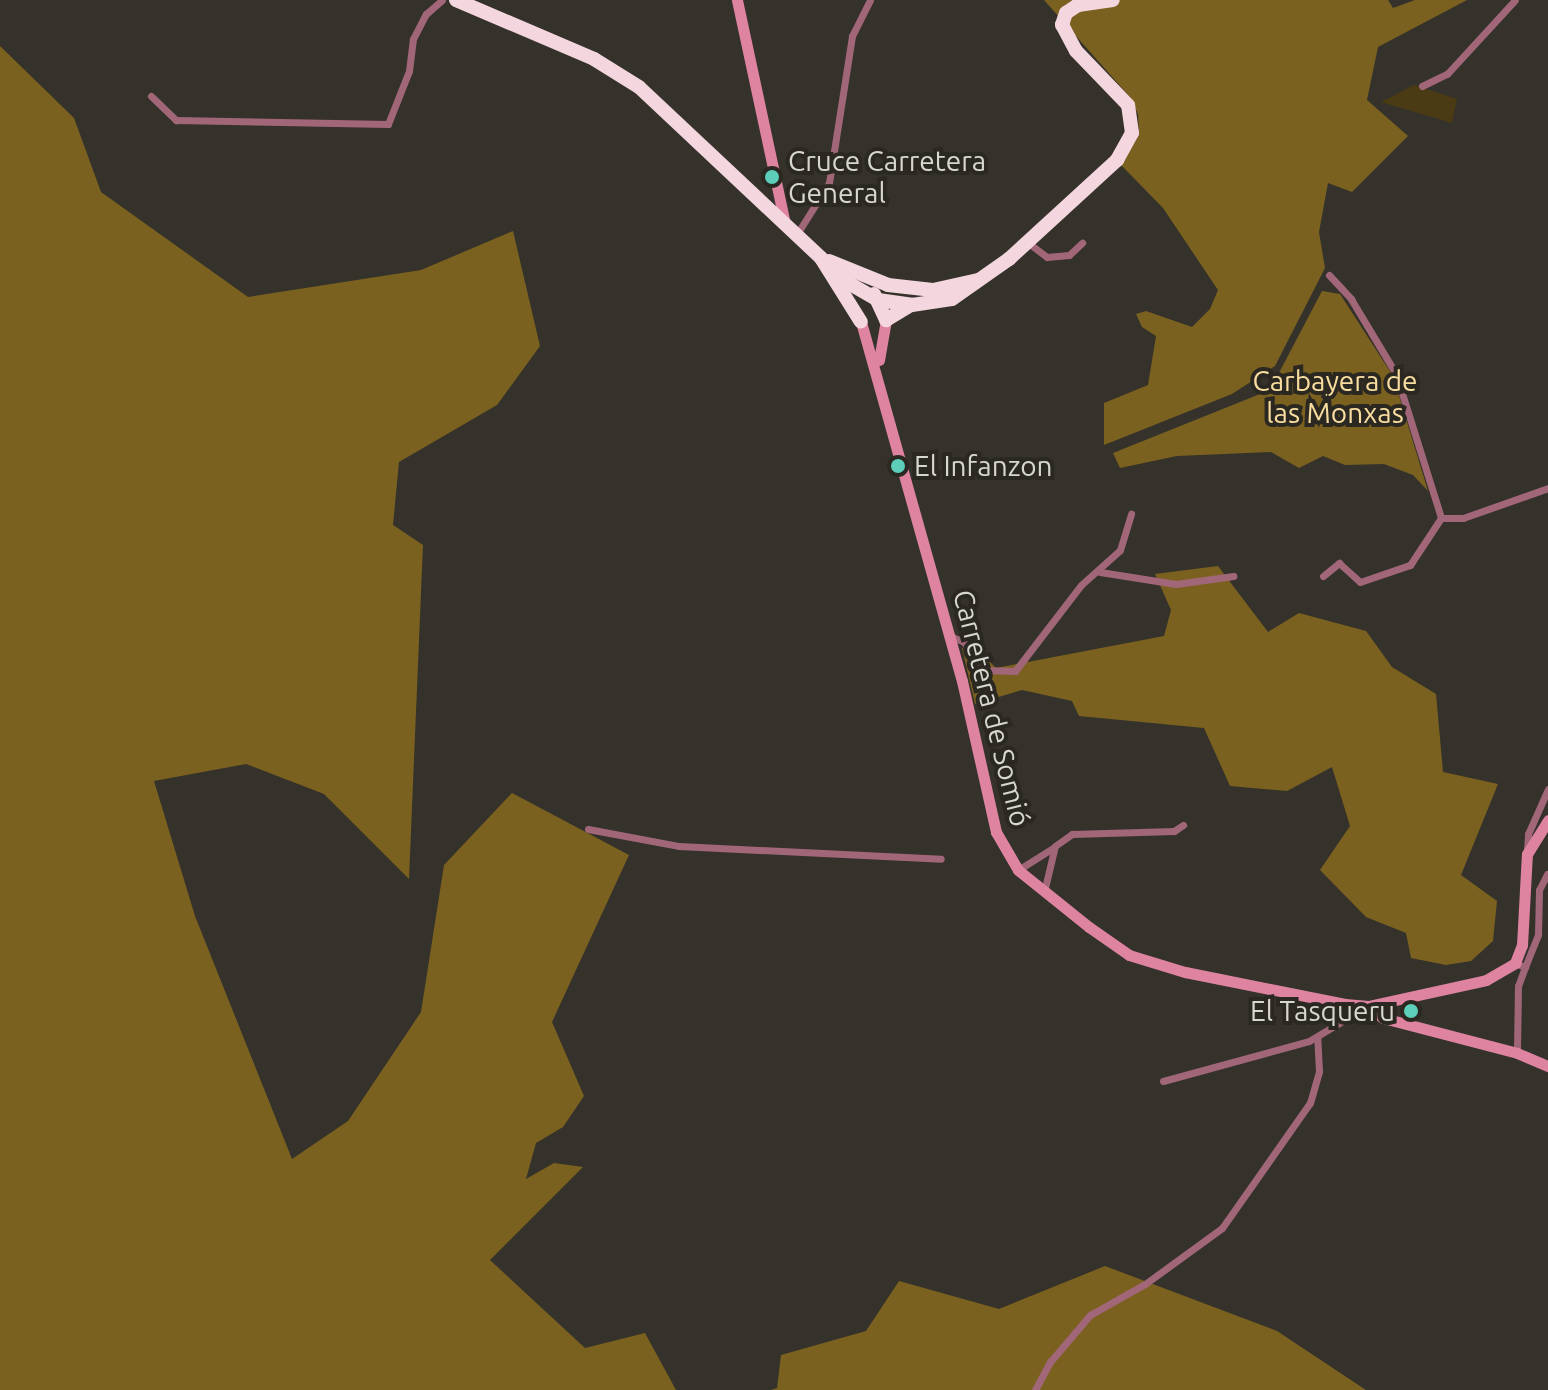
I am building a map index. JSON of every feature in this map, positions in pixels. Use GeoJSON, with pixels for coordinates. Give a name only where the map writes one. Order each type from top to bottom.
{"type":"FeatureCollection","features":[{"type":"Feature","properties":{"kind":"highway"},"geometry":{"type":"LineString","coordinates":[[456,0],[619,73],[821,258],[838,277],[861,322],[878,300],[892,293],[933,290],[980,280]]}},
{"type":"Feature","properties":{"kind":"highway"},"geometry":{"type":"LineString","coordinates":[[838,277],[878,300],[912,305],[952,299],[1027,242],[1117,160],[1132,133],[1128,105],[1076,51],[1062,25],[1066,13],[1078,5],[1113,0]]}},
{"type":"Feature","properties":{"kind":"highway"},"geometry":{"type":"LineString","coordinates":[[821,258],[863,278],[933,290]]}},
{"type":"Feature","properties":{"kind":"highway"},"geometry":{"type":"LineString","coordinates":[[863,278],[878,300],[886,320],[912,305]]}},
{"type":"Feature","properties":{"kind":"street"},"geometry":{"type":"LineString","coordinates":[[151,96],[176,120],[388,124],[409,71],[413,39],[426,14],[442,0]]}},
{"type":"Feature","properties":{"kind":"street"},"geometry":{"type":"LineString","coordinates":[[737,0],[785,223]]}},
{"type":"Feature","properties":{"kind":"street"},"geometry":{"type":"LineString","coordinates":[[797,234],[829,183],[852,36],[870,0]]}},
{"type":"Feature","properties":{"kind":"street"},"geometry":{"type":"LineString","coordinates":[[1422,86],[1447,74],[1515,0]]}},
{"type":"Feature","properties":{"kind":"street"},"geometry":{"type":"LineString","coordinates":[[1027,242],[1047,257],[1069,255],[1082,243]]}},
{"type":"Feature","properties":{"kind":"street"},"geometry":{"type":"LineString","coordinates":[[1329,275],[1351,299],[1396,374],[1441,518]]}},
{"type":"Feature","properties":{"kind":"street"},"geometry":{"type":"LineString","coordinates":[[878,369],[886,320]]}},
{"type":"Feature","properties":{"kind":"street","name":"Carretera de Somió"},"geometry":{"type":"LineString","coordinates":[[861,322],[878,369],[912,491],[996,832],[1018,870],[1129,955],[1185,972],[1368,1006],[1486,980],[1520,965]]}},
{"type":"Feature","properties":{"kind":"street"},"geometry":{"type":"LineString","coordinates":[[1441,518],[1463,518],[1548,488]]}},
{"type":"Feature","properties":{"kind":"street"},"geometry":{"type":"LineString","coordinates":[[950,636],[964,642],[983,670],[1015,671],[1081,585],[1100,572],[1127,537],[1131,514]]}},
{"type":"Feature","properties":{"kind":"street"},"geometry":{"type":"LineString","coordinates":[[1323,576],[1339,563],[1360,582],[1410,565],[1441,518]]}},
{"type":"Feature","properties":{"kind":"street"},"geometry":{"type":"LineString","coordinates":[[1100,572],[1176,584],[1233,576]]}},
{"type":"Feature","properties":{"kind":"street"},"geometry":{"type":"LineString","coordinates":[[1517,1053],[1528,834],[1548,789]]}},
{"type":"Feature","properties":{"kind":"street"},"geometry":{"type":"LineString","coordinates":[[1527,854],[1548,820]]}},
{"type":"Feature","properties":{"kind":"street"},"geometry":{"type":"LineString","coordinates":[[1018,870],[1080,831],[1174,831],[1183,825]]}},
{"type":"Feature","properties":{"kind":"street"},"geometry":{"type":"LineString","coordinates":[[588,829],[679,846],[941,859]]}},
{"type":"Feature","properties":{"kind":"street"},"geometry":{"type":"LineString","coordinates":[[1044,892],[1055,846]]}},
{"type":"Feature","properties":{"kind":"street"},"geometry":{"type":"LineString","coordinates":[[1520,965],[1538,935],[1539,890],[1547,874]]}},
{"type":"Feature","properties":{"kind":"street"},"geometry":{"type":"LineString","coordinates":[[1163,1081],[1317,1037],[1368,1006],[1383,1018],[1517,1053],[1548,1066]]}},
{"type":"Feature","properties":{"kind":"street"},"geometry":{"type":"LineString","coordinates":[[1035,1390],[1050,1362],[1090,1315],[1222,1228],[1310,1103],[1318,1077],[1317,1037]]}},
{"type":"Feature","properties":{"kind":"shaded area"},"geometry":{"type":"Polygon","coordinates":[[[1414,85],[1457,99],[1452,123],[1381,102],[1414,85]]]}},
{"type":"Feature","properties":{"kind":"green space"},"geometry":{"type":"Polygon","coordinates":[[[1044,0],[1388,0],[1393,8],[1415,0],[1467,0],[1378,47],[1367,100],[1408,136],[1352,192],[1328,183],[1319,232],[1325,268],[1275,366],[1232,394],[1104,445],[1104,403],[1148,385],[1156,336],[1142,327],[1136,314],[1146,311],[1192,327],[1210,309],[1218,290],[1163,208],[1121,165],[1139,135],[1138,114],[1130,97],[1044,0]]]}},
{"type":"Feature","properties":{"kind":"green space"},"geometry":{"type":"Polygon","coordinates":[[[0,46],[74,118],[101,192],[248,297],[421,270],[513,231],[540,346],[497,405],[399,462],[393,525],[423,545],[409,879],[324,794],[246,764],[154,781],[195,916],[292,1159],[348,1121],[421,1012],[444,865],[512,793],[629,855],[552,1022],[584,1096],[563,1127],[536,1143],[526,1179],[554,1163],[583,1167],[490,1260],[585,1348],[645,1333],[676,1390],[0,1390],[0,46]]]}},
{"type":"Feature","properties":{"kind":"green space","name":"Carbayera de las Monxas"},"geometry":{"type":"Polygon","coordinates":[[[1322,291],[1340,294],[1393,376],[1428,491],[1413,475],[1384,464],[1345,465],[1323,456],[1299,468],[1271,452],[1177,456],[1120,468],[1113,453],[1270,390],[1322,291]]]}},
{"type":"Feature","properties":{"kind":"green space"},"geometry":{"type":"Polygon","coordinates":[[[1218,566],[1268,632],[1299,613],[1366,631],[1392,667],[1436,694],[1443,772],[1498,784],[1461,875],[1497,901],[1493,941],[1471,961],[1446,965],[1411,958],[1406,933],[1366,917],[1320,870],[1350,826],[1332,767],[1287,791],[1230,786],[1204,728],[1079,716],[1072,701],[1022,690],[975,704],[962,648],[982,654],[996,668],[1164,636],[1171,610],[1155,574],[1218,566]]]}},
{"type":"Feature","properties":{"kind":"green space"},"geometry":{"type":"Polygon","coordinates":[[[1105,1266],[1277,1331],[1366,1390],[771,1390],[777,1388],[781,1355],[866,1331],[899,1281],[999,1309],[1105,1266]]]}},
{"type":"Feature","properties":{"kind":"place","name":"Cruce Carretera General"},"geometry":{"type":"Point","coordinates":[772,177]}},
{"type":"Feature","properties":{"kind":"place","name":"El Infanzon"},"geometry":{"type":"Point","coordinates":[898,466]}},
{"type":"Feature","properties":{"kind":"place","name":"El Tasqueru"},"geometry":{"type":"Point","coordinates":[1411,1011]}}]}
